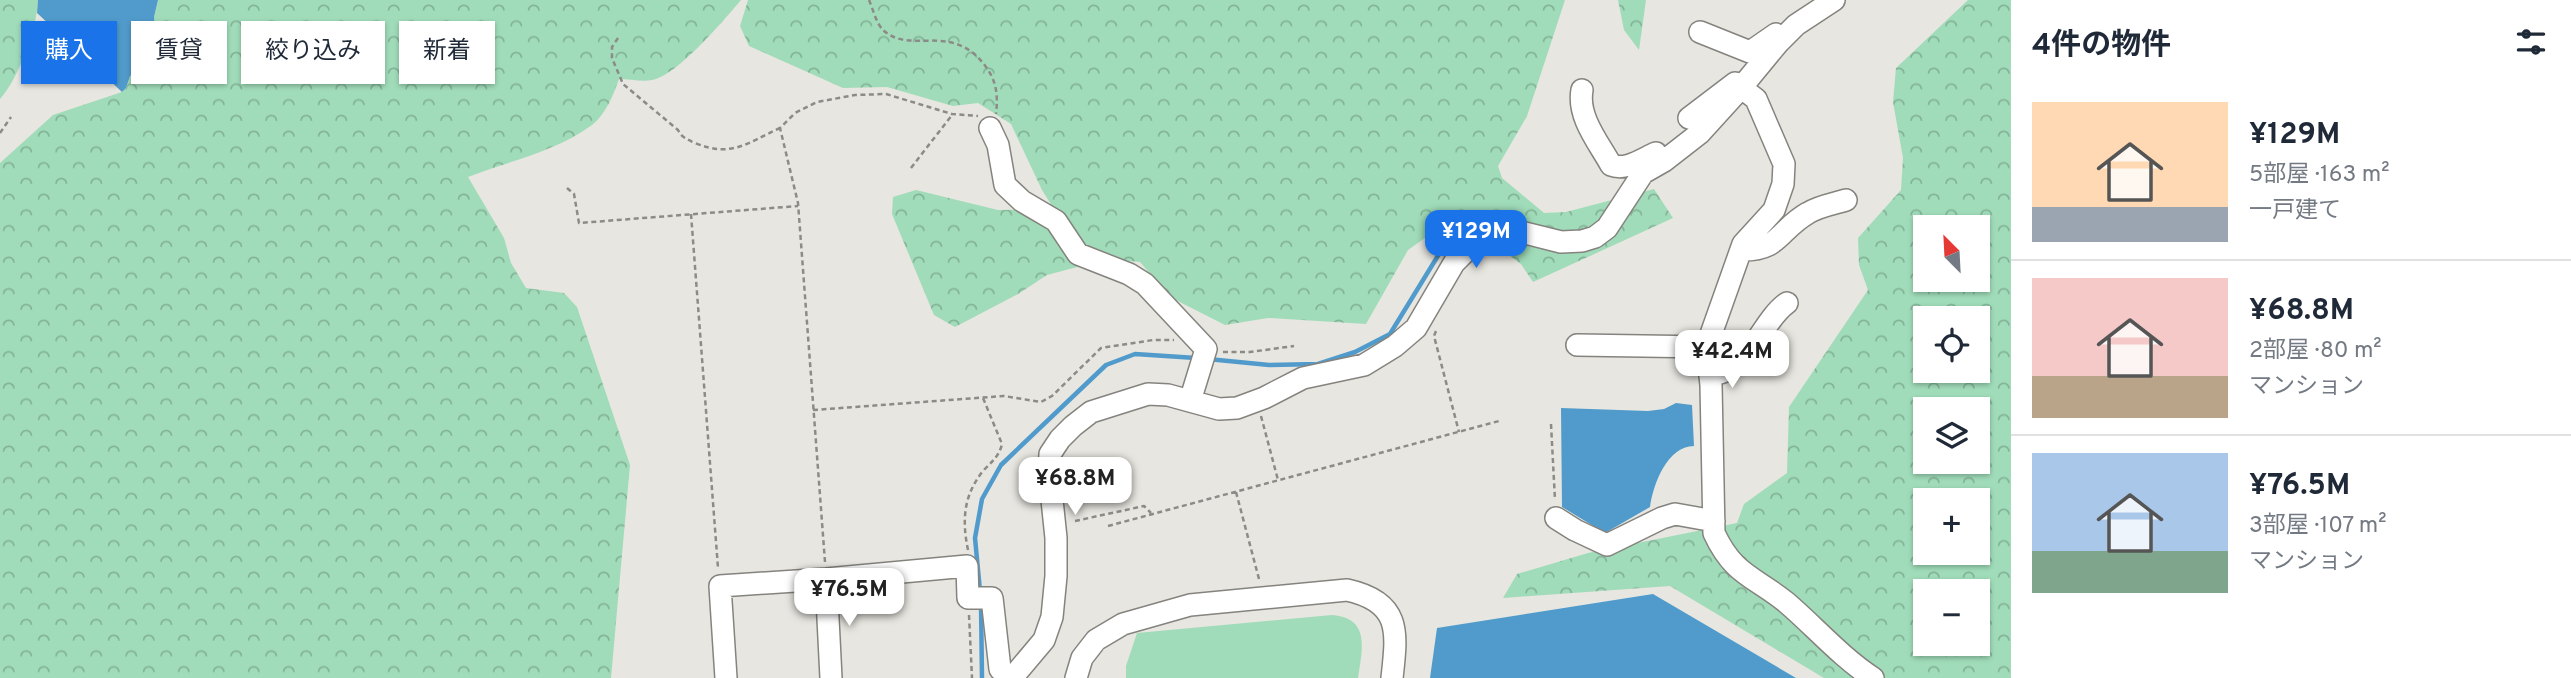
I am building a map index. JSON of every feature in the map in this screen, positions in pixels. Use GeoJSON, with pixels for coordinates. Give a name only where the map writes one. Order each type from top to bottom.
{"type":"FeatureCollection","features":[{"type":"Feature","properties":{"kind":"street"},"geometry":{"type":"LineString","coordinates":[[1581,90],[1584,117],[1611,165],[1618,168],[1627,166],[1679,142],[1690,129],[1748,94],[1778,43],[1834,0]]}},
{"type":"Feature","properties":{"kind":"street"},"geometry":{"type":"LineString","coordinates":[[1700,32],[1749,52],[1777,33],[1793,29]]}},
{"type":"Feature","properties":{"kind":"street"},"geometry":{"type":"LineString","coordinates":[[1748,94],[1784,163],[1783,184],[1773,210],[1743,244],[1727,285],[1709,347],[1714,533],[1721,549],[1735,567],[1784,601],[1858,668],[1873,678]]}},
{"type":"Feature","properties":{"kind":"street"},"geometry":{"type":"LineString","coordinates":[[990,128],[998,145],[1005,185],[1022,201],[1056,221],[1078,254],[1129,274],[1145,284],[1202,345],[1200,372],[1190,401]]}},
{"type":"Feature","properties":{"kind":"street"},"geometry":{"type":"LineString","coordinates":[[726,678],[720,586],[967,566],[968,598],[992,598],[1000,669],[1010,678],[1044,640],[1052,617],[1056,538],[1049,471],[1050,454],[1060,439],[1091,412],[1124,399],[1147,394],[1168,395],[1219,409],[1237,408],[1303,378],[1364,365],[1395,346],[1416,328],[1454,263],[1475,242],[1489,233],[1505,228],[1561,242],[1595,237],[1607,228],[1643,173],[1664,161],[1690,129]]}},
{"type":"Feature","properties":{"kind":"street"},"geometry":{"type":"LineString","coordinates":[[1741,250],[1768,247],[1809,212],[1846,200]]}},
{"type":"Feature","properties":{"kind":"street"},"geometry":{"type":"LineString","coordinates":[[1710,374],[1721,374],[1736,364],[1758,341],[1777,310],[1787,303]]}},
{"type":"Feature","properties":{"kind":"street"},"geometry":{"type":"LineString","coordinates":[[1577,345],[1709,347]]}},
{"type":"Feature","properties":{"kind":"street"},"geometry":{"type":"LineString","coordinates":[[1556,518],[1607,545],[1662,517],[1675,514],[1714,521]]}},
{"type":"Feature","properties":{"kind":"street"},"geometry":{"type":"LineString","coordinates":[[826,579],[831,678]]}},
{"type":"Feature","properties":{"kind":"street"},"geometry":{"type":"LineString","coordinates":[[1076,678],[1082,658],[1096,640],[1123,624],[1190,605],[1347,590],[1361,593],[1376,601],[1395,625],[1397,638],[1392,678]]}},
{"type":"Feature","properties":{"kind":"path"},"geometry":{"type":"LineString","coordinates":[[618,38],[612,47],[612,58],[623,83],[678,130],[682,137],[712,150],[732,150],[780,128],[795,113],[817,102],[855,95],[886,94],[952,114],[979,116],[990,128],[996,123],[998,95],[992,76],[975,53],[954,42],[902,39],[884,30],[869,0]]}},
{"type":"Feature","properties":{"kind":"path"},"geometry":{"type":"LineString","coordinates":[[911,168],[952,114]]}},
{"type":"Feature","properties":{"kind":"path"},"geometry":{"type":"LineString","coordinates":[[0,133],[11,117]]}},
{"type":"Feature","properties":{"kind":"path"},"geometry":{"type":"LineString","coordinates":[[780,128],[798,206],[826,579]]}},
{"type":"Feature","properties":{"kind":"path"},"geometry":{"type":"LineString","coordinates":[[567,188],[574,194],[579,223],[798,206]]}},
{"type":"Feature","properties":{"kind":"path"},"geometry":{"type":"LineString","coordinates":[[691,214],[720,586]]}},
{"type":"Feature","properties":{"kind":"path"},"geometry":{"type":"LineString","coordinates":[[1439,323],[1434,336],[1459,432]]}},
{"type":"Feature","properties":{"kind":"path"},"geometry":{"type":"LineString","coordinates":[[813,410],[1004,396],[1041,402],[1052,396],[1101,348],[1153,340],[1250,352],[1294,346]]}},
{"type":"Feature","properties":{"kind":"path"},"geometry":{"type":"LineString","coordinates":[[967,566],[968,548],[964,537],[964,518],[968,499],[982,472],[1000,452],[1002,444],[983,398]]}},
{"type":"Feature","properties":{"kind":"path"},"geometry":{"type":"LineString","coordinates":[[1257,401],[1278,480]]}},
{"type":"Feature","properties":{"kind":"path"},"geometry":{"type":"LineString","coordinates":[[1108,526],[1499,421]]}},
{"type":"Feature","properties":{"kind":"path"},"geometry":{"type":"LineString","coordinates":[[1551,424],[1556,518]]}},
{"type":"Feature","properties":{"kind":"path"},"geometry":{"type":"LineString","coordinates":[[1236,492],[1259,579]]}},
{"type":"Feature","properties":{"kind":"path"},"geometry":{"type":"LineString","coordinates":[[1075,521],[1144,506],[1152,514]]}},
{"type":"Feature","properties":{"kind":"path"},"geometry":{"type":"LineString","coordinates":[[968,598],[972,678]]}},
{"type":"Feature","properties":{"kind":"green space"},"geometry":{"type":"Polygon","coordinates":[[[0,0],[38,0],[35,21],[21,21],[21,63],[0,99],[0,0]]]}},
{"type":"Feature","properties":{"kind":"green space"},"geometry":{"type":"Polygon","coordinates":[[[158,0],[741,0],[674,69],[652,80],[619,79],[612,98],[592,125],[547,149],[468,177],[504,238],[511,263],[526,288],[564,293],[577,307],[630,465],[611,678],[0,678],[0,163],[53,115],[122,92],[131,75],[131,84],[227,84],[227,21],[154,21],[158,0]]]}},
{"type":"Feature","properties":{"kind":"green space"},"geometry":{"type":"Polygon","coordinates":[[[748,0],[1565,0],[1527,116],[1498,166],[1502,178],[1544,213],[1566,212],[1654,189],[1673,218],[1533,282],[1521,264],[1456,216],[1408,250],[1366,324],[1268,318],[1225,325],[1170,297],[1140,262],[1107,259],[1047,275],[1018,294],[955,327],[934,315],[892,214],[893,197],[916,190],[998,210],[1054,209],[1042,190],[1011,124],[978,103],[953,106],[887,87],[843,88],[749,46],[740,26],[748,0]]]}},
{"type":"Feature","properties":{"kind":"green space"},"geometry":{"type":"Polygon","coordinates":[[[1618,0],[1646,0],[1639,50],[1624,30],[1618,0]]]}},
{"type":"Feature","properties":{"kind":"green space"},"geometry":{"type":"Polygon","coordinates":[[[1968,0],[2011,0],[2011,678],[1824,678],[1670,586],[1503,598],[1517,574],[1588,553],[1737,523],[1744,504],[1787,473],[1789,407],[1868,290],[1859,265],[1858,238],[1901,190],[1903,158],[1893,102],[1896,68],[1968,0]]]}},
{"type":"Feature","properties":{"kind":"green space"},"geometry":{"type":"Polygon","coordinates":[[[1332,615],[1344,617],[1358,629],[1362,647],[1358,678],[1126,678],[1126,666],[1137,633],[1332,615]]]}},
{"type":"Feature","properties":{"kind":"water"},"geometry":{"type":"Polygon","coordinates":[[[38,0],[158,0],[154,21],[131,21],[131,75],[122,92],[113,84],[117,84],[117,21],[46,21],[37,13],[38,0]]]}},
{"type":"Feature","properties":{"kind":"water"},"geometry":{"type":"Polygon","coordinates":[[[1676,403],[1692,405],[1694,446],[1676,452],[1663,468],[1654,488],[1650,507],[1605,533],[1562,507],[1561,408],[1648,411],[1664,409],[1676,403]]]}},
{"type":"Feature","properties":{"kind":"water"},"geometry":{"type":"Polygon","coordinates":[[[1653,594],[1796,678],[1430,678],[1437,628],[1653,594]]]}},
{"type":"Feature","properties":{"kind":"waterway"},"geometry":{"type":"LineString","coordinates":[[1208,359],[1269,365],[1318,364],[1355,352],[1390,334],[1439,254]]}},
{"type":"Feature","properties":{"kind":"waterway"},"geometry":{"type":"LineString","coordinates":[[980,591],[975,538],[982,499],[1001,465],[1106,365],[1135,354],[1196,358]]}},
{"type":"Feature","properties":{"kind":"waterway"},"geometry":{"type":"LineString","coordinates":[[981,603],[982,678]]}}]}
